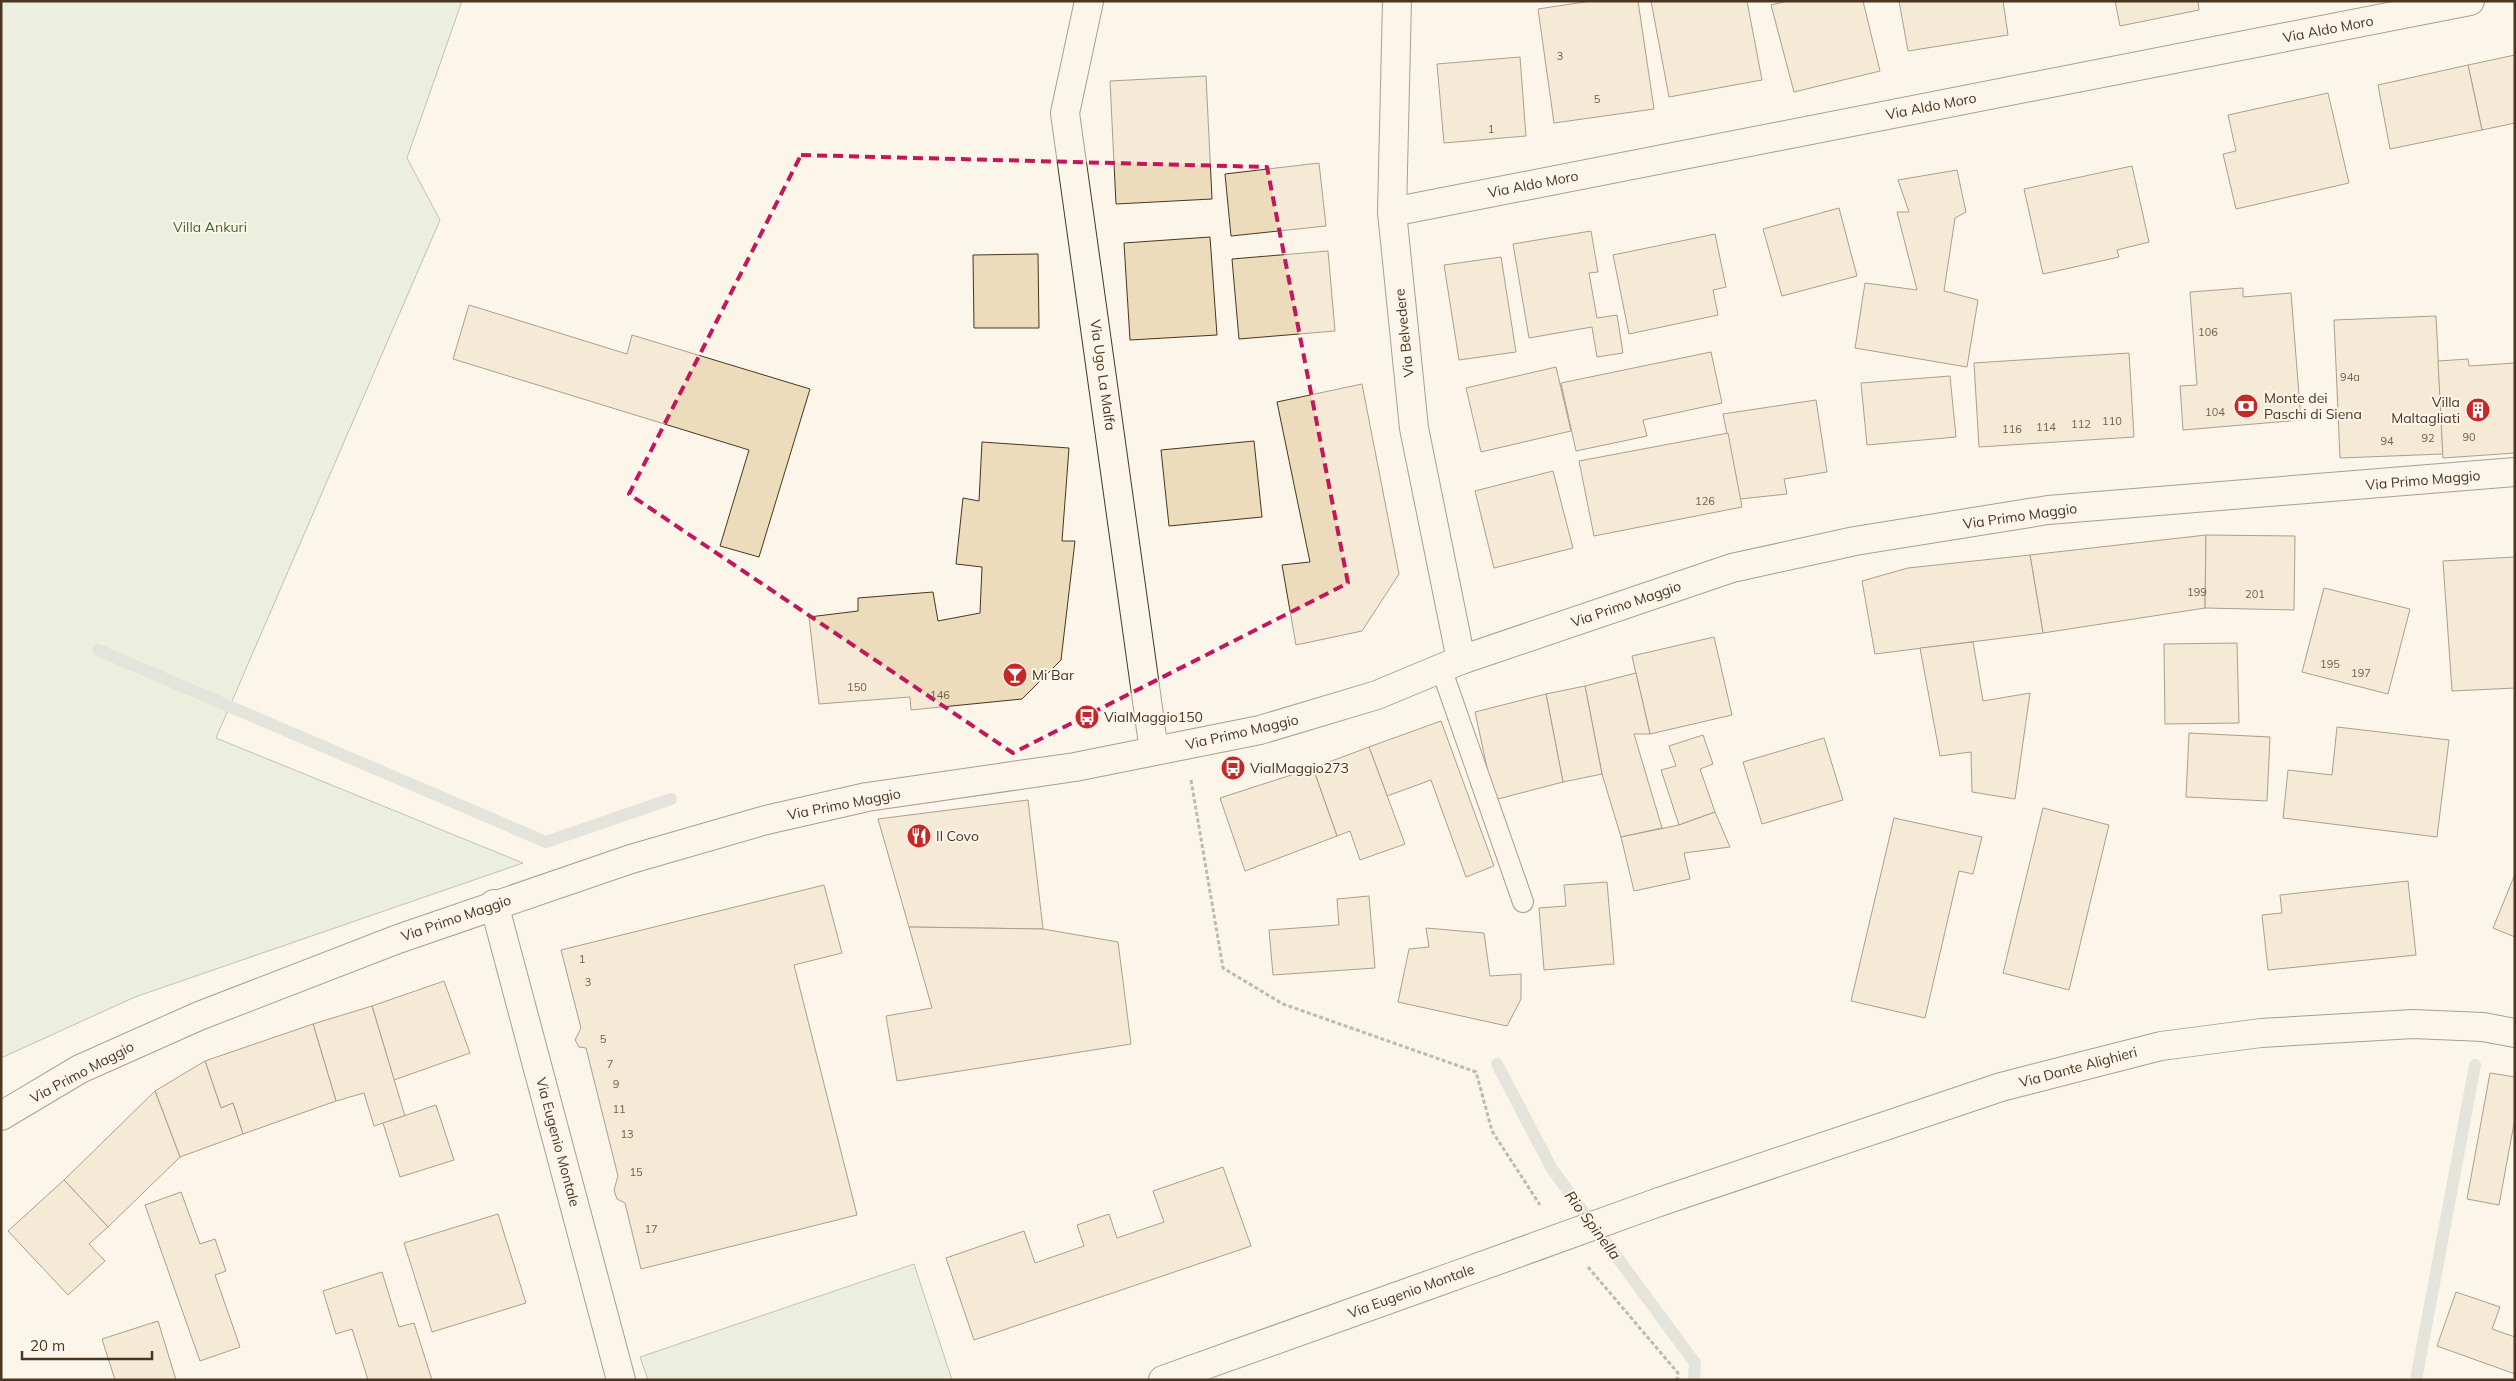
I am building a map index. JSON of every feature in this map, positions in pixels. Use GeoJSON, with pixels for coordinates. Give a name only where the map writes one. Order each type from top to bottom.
{"type":"FeatureCollection","features":[{"type":"Feature","properties":{"kind":"street","name":"Via Ugo La Malfa"},"geometry":{"type":"LineString","coordinates":[[1089,1],[1065,113],[1154,751]]}},
{"type":"Feature","properties":{"kind":"street","name":"Via Belvedere"},"geometry":{"type":"LineString","coordinates":[[1397,1],[1392,212],[1414,428],[1451,664]]}},
{"type":"Feature","properties":{"kind":"street","name":"Via Aldo Moro"},"geometry":{"type":"LineString","coordinates":[[1392,212],[2470,1]]}},
{"type":"Feature","properties":{"kind":"street","name":"Via Primo Maggio"},"geometry":{"type":"LineString","coordinates":[[1,1116],[80,1069],[199,1016],[371,949],[494,904],[632,859],[766,820],[867,797],[1075,767],[1260,730],[1377,695],[1451,664],[1732,568],[1855,540],[2048,510],[2515,472]]}},
{"type":"Feature","properties":{"kind":"street","name":"Via Eugenio Montale"},"geometry":{"type":"LineString","coordinates":[[494,904],[621,1380]]}},
{"type":"Feature","properties":{"kind":"street","name":"Via Dante Alighieri"},"geometry":{"type":"LineString","coordinates":[[1659,1202],[2001,1087],[2161,1046],[2261,1033],[2413,1024],[2465,1025],[2515,1034]]}},
{"type":"Feature","properties":{"kind":"street","name":"Via Eugenio Montale"},"geometry":{"type":"LineString","coordinates":[[1164,1380],[1659,1202]]}},
{"type":"Feature","properties":{"kind":"lane"},"geometry":{"type":"LineString","coordinates":[[1451,664],[1523,902]]}},
{"type":"Feature","properties":{"kind":"path"},"geometry":{"type":"LineString","coordinates":[[1183,745],[1191,780],[1223,968],[1283,1004],[1476,1072],[1492,1131],[1541,1206]]}},
{"type":"Feature","properties":{"kind":"path"},"geometry":{"type":"LineString","coordinates":[[1583,1261],[1678,1373],[1677,1380]]}},
{"type":"Feature","properties":{"kind":"highlighted area"},"geometry":{"type":"Polygon","coordinates":[[[801,155],[1267,167],[1348,583],[1013,753],[629,494],[801,155]]]}},
{"type":"Feature","properties":{"kind":"green space","name":"Villa Ankuri"},"geometry":{"type":"Polygon","coordinates":[[[1,1],[462,1],[407,158],[440,220],[216,738],[523,863],[135,997],[1,1058],[1,1]]]}},
{"type":"Feature","properties":{"kind":"green space"},"geometry":{"type":"Polygon","coordinates":[[[914,1264],[952,1380],[648,1380],[640,1357],[914,1264]]]}},
{"type":"Feature","properties":{"kind":"building"},"geometry":{"type":"Polygon","coordinates":[[[1591,1],[1638,1],[1654,109],[1554,123],[1538,9],[1591,1]]]}},
{"type":"Feature","properties":{"kind":"building"},"geometry":{"type":"Polygon","coordinates":[[[1651,1],[1747,1],[1762,80],[1669,97],[1651,1]]]}},
{"type":"Feature","properties":{"kind":"building"},"geometry":{"type":"Polygon","coordinates":[[[1787,1],[1863,1],[1880,71],[1794,92],[1771,5],[1787,1]]]}},
{"type":"Feature","properties":{"kind":"building"},"geometry":{"type":"Polygon","coordinates":[[[1899,1],[2003,1],[2008,35],[1908,51],[1899,1]]]}},
{"type":"Feature","properties":{"kind":"building"},"geometry":{"type":"Polygon","coordinates":[[[2115,1],[2198,1],[2199,10],[2120,26],[2115,1]]]}},
{"type":"Feature","properties":{"kind":"building"},"geometry":{"type":"Polygon","coordinates":[[[2515,55],[2515,123],[2482,130],[2468,65],[2515,55]]]}},
{"type":"Feature","properties":{"kind":"building"},"geometry":{"type":"Polygon","coordinates":[[[1520,57],[1526,136],[1444,143],[1437,64],[1520,57]]]}},
{"type":"Feature","properties":{"kind":"building"},"geometry":{"type":"Polygon","coordinates":[[[2468,65],[2482,130],[2390,149],[2378,85],[2468,65]]]}},
{"type":"Feature","properties":{"kind":"building"},"geometry":{"type":"Polygon","coordinates":[[[1206,76],[1212,199],[1116,204],[1110,81],[1206,76]]]}},
{"type":"Feature","properties":{"kind":"building"},"geometry":{"type":"Polygon","coordinates":[[[2328,93],[2349,183],[2236,209],[2223,154],[2236,151],[2228,115],[2328,93]]]}},
{"type":"Feature","properties":{"kind":"building"},"geometry":{"type":"Polygon","coordinates":[[[1319,163],[1326,226],[1231,236],[1225,174],[1319,163]]]}},
{"type":"Feature","properties":{"kind":"building"},"geometry":{"type":"Polygon","coordinates":[[[2132,166],[2149,242],[2117,250],[2119,257],[2043,274],[2024,189],[2132,166]]]}},
{"type":"Feature","properties":{"kind":"building"},"geometry":{"type":"Polygon","coordinates":[[[1957,170],[1966,212],[1955,218],[1944,291],[1978,300],[1967,367],[1855,348],[1865,283],[1917,290],[1897,212],[1909,212],[1898,180],[1957,170]]]}},
{"type":"Feature","properties":{"kind":"building"},"geometry":{"type":"Polygon","coordinates":[[[1839,208],[1857,276],[1782,296],[1763,229],[1839,208]]]}},
{"type":"Feature","properties":{"kind":"building"},"geometry":{"type":"Polygon","coordinates":[[[1591,231],[1598,272],[1589,273],[1597,318],[1617,315],[1623,353],[1597,357],[1592,327],[1529,338],[1513,244],[1591,231]]]}},
{"type":"Feature","properties":{"kind":"building"},"geometry":{"type":"Polygon","coordinates":[[[1715,234],[1726,287],[1713,290],[1718,315],[1629,334],[1613,255],[1715,234]]]}},
{"type":"Feature","properties":{"kind":"building"},"geometry":{"type":"Polygon","coordinates":[[[1210,237],[1217,335],[1130,340],[1124,243],[1210,237]]]}},
{"type":"Feature","properties":{"kind":"building"},"geometry":{"type":"Polygon","coordinates":[[[1328,251],[1335,331],[1239,339],[1232,259],[1328,251]]]}},
{"type":"Feature","properties":{"kind":"building"},"geometry":{"type":"Polygon","coordinates":[[[1038,254],[1039,328],[974,328],[973,255],[1038,254]]]}},
{"type":"Feature","properties":{"kind":"building"},"geometry":{"type":"Polygon","coordinates":[[[1501,257],[1516,352],[1459,360],[1444,265],[1501,257]]]}},
{"type":"Feature","properties":{"kind":"building"},"geometry":{"type":"Polygon","coordinates":[[[2243,288],[2243,297],[2291,293],[2301,420],[2183,430],[2180,386],[2197,385],[2190,292],[2243,288]]]}},
{"type":"Feature","properties":{"kind":"building"},"geometry":{"type":"Polygon","coordinates":[[[469,305],[627,354],[632,335],[810,389],[759,557],[720,546],[749,450],[453,359],[469,305]]]}},
{"type":"Feature","properties":{"kind":"building"},"geometry":{"type":"Polygon","coordinates":[[[2436,316],[2443,454],[2340,458],[2334,320],[2436,316]]]}},
{"type":"Feature","properties":{"kind":"building"},"geometry":{"type":"Polygon","coordinates":[[[1711,352],[1722,403],[1643,420],[1647,436],[1576,451],[1561,383],[1711,352]]]}},
{"type":"Feature","properties":{"kind":"building"},"geometry":{"type":"Polygon","coordinates":[[[2129,353],[2134,437],[1979,447],[1974,363],[2129,353]]]}},
{"type":"Feature","properties":{"kind":"building","name":"Villa Maltagliati"},"geometry":{"type":"Polygon","coordinates":[[[2468,359],[2469,366],[2515,363],[2515,453],[2443,458],[2438,361],[2468,359]]]}},
{"type":"Feature","properties":{"kind":"building"},"geometry":{"type":"Polygon","coordinates":[[[1556,367],[1571,431],[1481,452],[1466,388],[1556,367]]]}},
{"type":"Feature","properties":{"kind":"building"},"geometry":{"type":"Polygon","coordinates":[[[1950,376],[1956,437],[1867,445],[1861,383],[1950,376]]]}},
{"type":"Feature","properties":{"kind":"building"},"geometry":{"type":"Polygon","coordinates":[[[1362,384],[1399,574],[1362,631],[1296,645],[1282,565],[1310,562],[1277,402],[1362,384]]]}},
{"type":"Feature","properties":{"kind":"building"},"geometry":{"type":"Polygon","coordinates":[[[1816,400],[1827,472],[1784,479],[1787,494],[1740,499],[1723,414],[1816,400]]]}},
{"type":"Feature","properties":{"kind":"building"},"geometry":{"type":"Polygon","coordinates":[[[1728,433],[1742,507],[1594,536],[1579,461],[1728,433]]]}},
{"type":"Feature","properties":{"kind":"building"},"geometry":{"type":"Polygon","coordinates":[[[1254,441],[1262,517],[1169,526],[1161,450],[1254,441]]]}},
{"type":"Feature","properties":{"kind":"building"},"geometry":{"type":"Polygon","coordinates":[[[982,442],[1069,448],[1062,541],[1075,541],[1061,660],[1022,699],[911,710],[910,697],[819,704],[809,617],[858,611],[858,598],[933,592],[938,621],[980,613],[982,567],[956,564],[963,498],[979,501],[982,442]]]}},
{"type":"Feature","properties":{"kind":"building"},"geometry":{"type":"Polygon","coordinates":[[[1553,471],[1573,548],[1494,568],[1475,491],[1553,471]]]}},
{"type":"Feature","properties":{"kind":"building"},"geometry":{"type":"Polygon","coordinates":[[[2206,535],[2205,608],[2043,633],[2030,555],[2206,535]]]}},
{"type":"Feature","properties":{"kind":"building"},"geometry":{"type":"Polygon","coordinates":[[[2206,535],[2295,536],[2294,610],[2205,608],[2206,535]]]}},
{"type":"Feature","properties":{"kind":"building"},"geometry":{"type":"Polygon","coordinates":[[[2030,555],[2043,633],[1875,654],[1862,581],[1908,568],[2030,555]]]}},
{"type":"Feature","properties":{"kind":"building"},"geometry":{"type":"Polygon","coordinates":[[[2515,557],[2515,688],[2452,691],[2443,561],[2515,557]]]}},
{"type":"Feature","properties":{"kind":"building"},"geometry":{"type":"Polygon","coordinates":[[[2324,588],[2410,609],[2388,694],[2302,672],[2324,588]]]}},
{"type":"Feature","properties":{"kind":"building"},"geometry":{"type":"Polygon","coordinates":[[[1714,637],[1732,715],[1650,734],[1632,656],[1714,637]]]}},
{"type":"Feature","properties":{"kind":"building"},"geometry":{"type":"Polygon","coordinates":[[[1973,642],[1983,701],[2030,693],[2015,799],[1972,792],[1971,752],[1940,756],[1920,648],[1973,642]]]}},
{"type":"Feature","properties":{"kind":"building"},"geometry":{"type":"Polygon","coordinates":[[[2237,643],[2239,723],[2165,724],[2164,644],[2237,643]]]}},
{"type":"Feature","properties":{"kind":"building"},"geometry":{"type":"Polygon","coordinates":[[[1636,673],[1650,734],[1634,734],[1662,828],[1621,837],[1602,774],[1585,686],[1636,673]]]}},
{"type":"Feature","properties":{"kind":"building"},"geometry":{"type":"Polygon","coordinates":[[[1585,686],[1602,774],[1563,782],[1546,694],[1585,686]]]}},
{"type":"Feature","properties":{"kind":"building"},"geometry":{"type":"Polygon","coordinates":[[[1546,694],[1563,782],[1494,800],[1475,712],[1546,694]]]}},
{"type":"Feature","properties":{"kind":"building"},"geometry":{"type":"Polygon","coordinates":[[[1441,721],[1494,866],[1466,877],[1431,780],[1387,796],[1369,747],[1441,721]]]}},
{"type":"Feature","properties":{"kind":"building"},"geometry":{"type":"Polygon","coordinates":[[[2337,727],[2449,740],[2437,837],[2283,818],[2288,770],[2332,775],[2337,727]]]}},
{"type":"Feature","properties":{"kind":"building"},"geometry":{"type":"Polygon","coordinates":[[[2189,733],[2270,737],[2267,801],[2186,797],[2189,733]]]}},
{"type":"Feature","properties":{"kind":"building"},"geometry":{"type":"Polygon","coordinates":[[[1703,735],[1713,764],[1700,769],[1715,812],[1679,825],[1661,770],[1676,766],[1669,746],[1703,735]]]}},
{"type":"Feature","properties":{"kind":"building"},"geometry":{"type":"Polygon","coordinates":[[[1824,738],[1843,800],[1762,824],[1743,762],[1824,738]]]}},
{"type":"Feature","properties":{"kind":"building"},"geometry":{"type":"Polygon","coordinates":[[[1369,747],[1405,844],[1360,860],[1350,831],[1337,836],[1313,768],[1369,747]]]}},
{"type":"Feature","properties":{"kind":"building"},"geometry":{"type":"Polygon","coordinates":[[[1313,768],[1337,836],[1245,871],[1220,798],[1313,768]]]}},
{"type":"Feature","properties":{"kind":"building"},"geometry":{"type":"Polygon","coordinates":[[[1028,800],[1043,929],[909,927],[878,819],[1028,800]]]}},
{"type":"Feature","properties":{"kind":"building"},"geometry":{"type":"Polygon","coordinates":[[[2043,808],[2109,825],[2069,990],[2003,973],[2043,808]]]}},
{"type":"Feature","properties":{"kind":"building"},"geometry":{"type":"Polygon","coordinates":[[[1715,812],[1730,847],[1684,853],[1690,879],[1634,891],[1621,837],[1679,825],[1715,812]]]}},
{"type":"Feature","properties":{"kind":"building"},"geometry":{"type":"Polygon","coordinates":[[[1894,818],[1982,837],[1973,874],[1959,871],[1925,1018],[1851,1001],[1894,818]]]}},
{"type":"Feature","properties":{"kind":"building"},"geometry":{"type":"Polygon","coordinates":[[[2515,874],[2515,937],[2493,928],[2515,874]]]}},
{"type":"Feature","properties":{"kind":"building"},"geometry":{"type":"Polygon","coordinates":[[[2408,881],[2416,955],[2268,970],[2262,915],[2282,913],[2280,895],[2408,881]]]}},
{"type":"Feature","properties":{"kind":"building"},"geometry":{"type":"Polygon","coordinates":[[[1607,882],[1614,964],[1544,970],[1539,908],[1566,906],[1564,885],[1607,882]]]}},
{"type":"Feature","properties":{"kind":"building"},"geometry":{"type":"Polygon","coordinates":[[[824,885],[842,953],[794,965],[857,1215],[641,1269],[625,1203],[617,1199],[614,1190],[618,1176],[586,1048],[579,1047],[575,1040],[581,1028],[561,950],[824,885]]]}},
{"type":"Feature","properties":{"kind":"building"},"geometry":{"type":"Polygon","coordinates":[[[1369,896],[1375,968],[1273,975],[1269,930],[1339,925],[1337,899],[1369,896]]]}},
{"type":"Feature","properties":{"kind":"building"},"geometry":{"type":"Polygon","coordinates":[[[909,927],[1043,929],[1118,942],[1131,1044],[897,1081],[886,1016],[932,1008],[909,927]]]}},
{"type":"Feature","properties":{"kind":"building"},"geometry":{"type":"Polygon","coordinates":[[[1426,928],[1484,933],[1490,976],[1521,974],[1521,999],[1507,1026],[1398,1002],[1409,949],[1429,947],[1426,928]]]}},
{"type":"Feature","properties":{"kind":"building"},"geometry":{"type":"Polygon","coordinates":[[[444,981],[470,1053],[394,1080],[372,1006],[444,981]]]}},
{"type":"Feature","properties":{"kind":"building"},"geometry":{"type":"Polygon","coordinates":[[[372,1006],[405,1116],[374,1126],[364,1093],[336,1101],[313,1024],[372,1006]]]}},
{"type":"Feature","properties":{"kind":"building"},"geometry":{"type":"Polygon","coordinates":[[[313,1024],[336,1101],[243,1134],[233,1103],[221,1108],[205,1061],[313,1024]]]}},
{"type":"Feature","properties":{"kind":"building"},"geometry":{"type":"Polygon","coordinates":[[[205,1061],[221,1108],[233,1103],[243,1134],[180,1157],[155,1091],[205,1061]]]}},
{"type":"Feature","properties":{"kind":"building"},"geometry":{"type":"Polygon","coordinates":[[[2490,1073],[2515,1077],[2515,1118],[2499,1205],[2467,1199],[2490,1073]]]}},
{"type":"Feature","properties":{"kind":"building"},"geometry":{"type":"Polygon","coordinates":[[[155,1091],[180,1157],[108,1227],[64,1180],[155,1091]]]}},
{"type":"Feature","properties":{"kind":"building"},"geometry":{"type":"Polygon","coordinates":[[[436,1105],[454,1160],[400,1177],[383,1123],[436,1105]]]}},
{"type":"Feature","properties":{"kind":"building"},"geometry":{"type":"Polygon","coordinates":[[[1223,1167],[1251,1246],[974,1340],[946,1258],[1024,1231],[1035,1263],[1084,1246],[1077,1225],[1109,1214],[1117,1238],[1164,1222],[1153,1191],[1223,1167]]]}},
{"type":"Feature","properties":{"kind":"building"},"geometry":{"type":"Polygon","coordinates":[[[64,1180],[108,1227],[89,1244],[105,1261],[68,1295],[8,1231],[64,1180]]]}},
{"type":"Feature","properties":{"kind":"building"},"geometry":{"type":"Polygon","coordinates":[[[181,1192],[200,1244],[215,1239],[226,1271],[215,1275],[240,1347],[200,1361],[145,1205],[181,1192]]]}},
{"type":"Feature","properties":{"kind":"building"},"geometry":{"type":"Polygon","coordinates":[[[498,1214],[526,1303],[432,1332],[404,1243],[498,1214]]]}},
{"type":"Feature","properties":{"kind":"building"},"geometry":{"type":"Polygon","coordinates":[[[382,1272],[399,1327],[414,1323],[432,1380],[368,1380],[352,1329],[336,1334],[323,1291],[382,1272]]]}},
{"type":"Feature","properties":{"kind":"building"},"geometry":{"type":"Polygon","coordinates":[[[2456,1292],[2500,1307],[2492,1329],[2515,1337],[2515,1374],[2437,1346],[2456,1292]]]}},
{"type":"Feature","properties":{"kind":"building"},"geometry":{"type":"Polygon","coordinates":[[[158,1321],[176,1380],[115,1380],[102,1339],[158,1321]]]}},
{"type":"Feature","properties":{"kind":"waterway"},"geometry":{"type":"LineString","coordinates":[[98,650],[546,842],[671,799]]}},
{"type":"Feature","properties":{"kind":"waterway","name":"Rio Spinella"},"geometry":{"type":"LineString","coordinates":[[1497,1064],[1552,1169],[1695,1363],[1694,1380]]}},
{"type":"Feature","properties":{"kind":"waterway"},"geometry":{"type":"LineString","coordinates":[[2416,1380],[2475,1065]]}},
{"type":"Feature","properties":{"kind":"place","name":"Monte dei Paschi di Siena"},"geometry":{"type":"Point","coordinates":[2246,406]}},
{"type":"Feature","properties":{"kind":"place","name":"Villa Maltagliati"},"geometry":{"type":"Point","coordinates":[2478,410]}},
{"type":"Feature","properties":{"kind":"place","name":"Mi Bar"},"geometry":{"type":"Point","coordinates":[1015,675]}},
{"type":"Feature","properties":{"kind":"place","name":"ViaIMaggio150"},"geometry":{"type":"Point","coordinates":[1087,717]}},
{"type":"Feature","properties":{"kind":"place","name":"ViaIMaggio273"},"geometry":{"type":"Point","coordinates":[1233,768]}},
{"type":"Feature","properties":{"kind":"place","name":"Il Covo"},"geometry":{"type":"Point","coordinates":[919,836]}}]}
